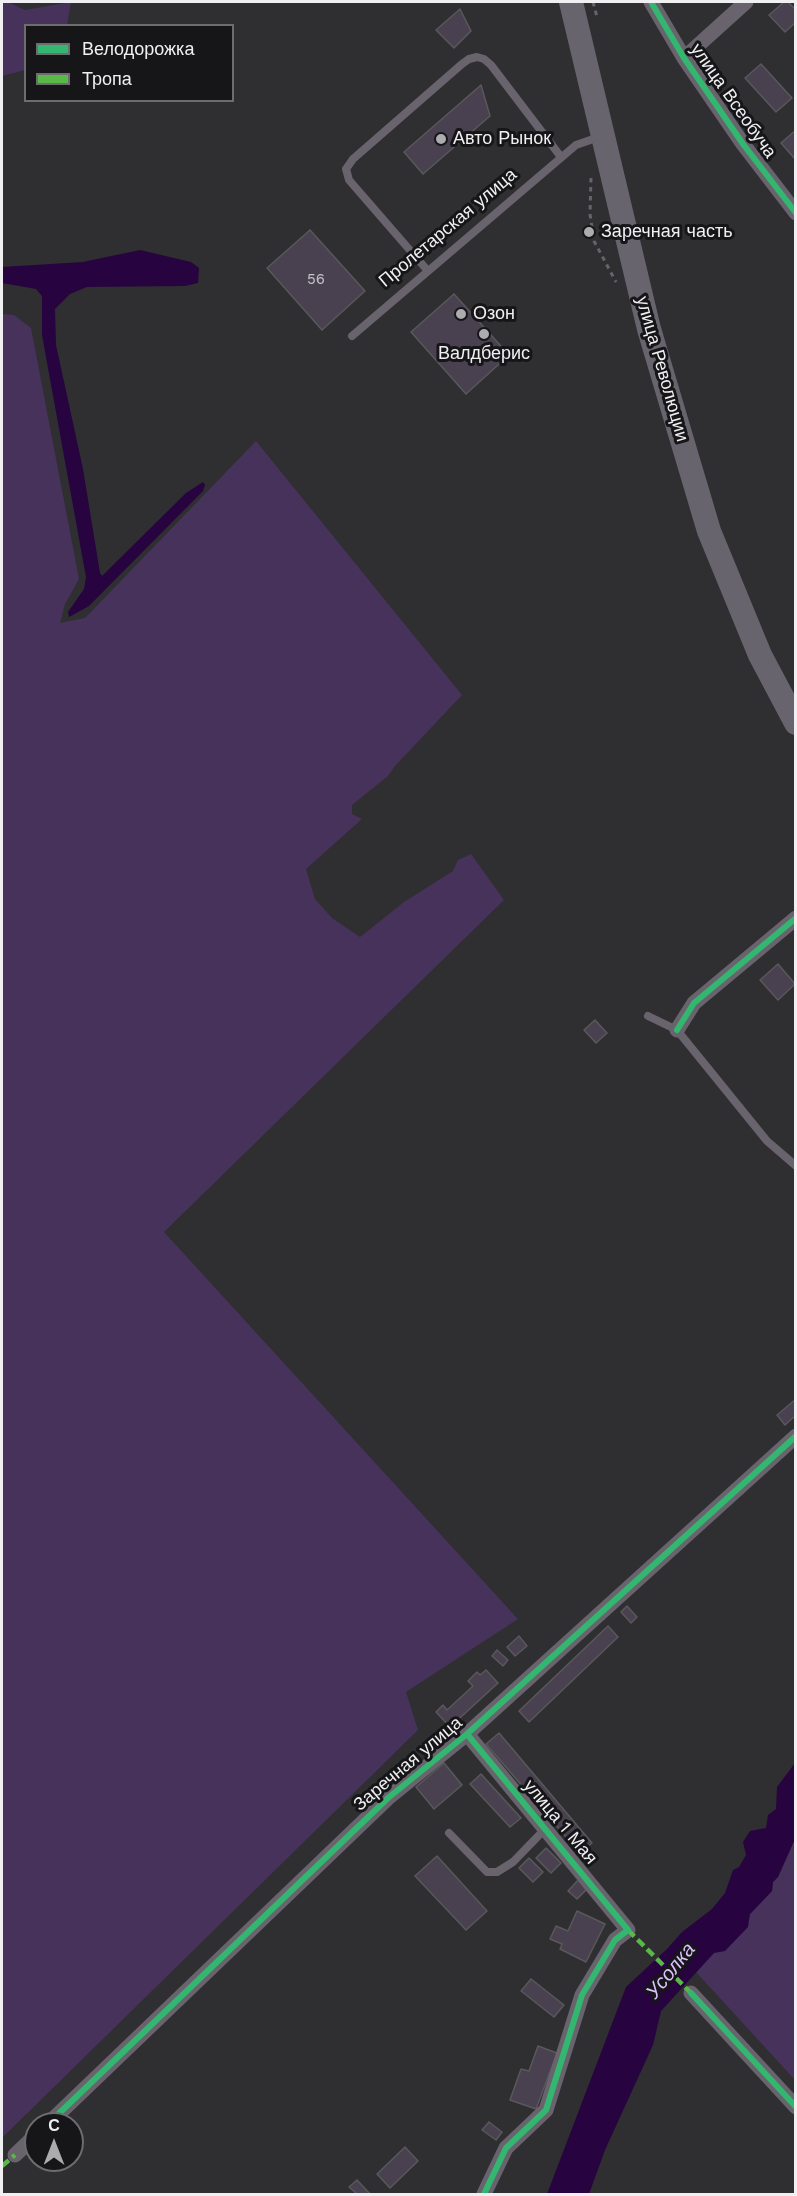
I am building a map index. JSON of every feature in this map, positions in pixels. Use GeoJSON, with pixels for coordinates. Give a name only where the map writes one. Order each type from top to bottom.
{"type":"FeatureCollection","features":[{"type":"Feature","properties":{"kind":"main road","name":"улица Революции"},"geometry":{"type":"LineString","coordinates":[[571,2],[649,329],[708,531],[760,655],[795,723]]}},
{"type":"Feature","properties":{"kind":"street","name":"улица Всеобуча"},"geometry":{"type":"LineString","coordinates":[[651,2],[684,58],[743,144],[795,213]]}},
{"type":"Feature","properties":{"kind":"street"},"geometry":{"type":"LineString","coordinates":[[684,58],[746,2]]}},
{"type":"Feature","properties":{"kind":"street"},"geometry":{"type":"LineString","coordinates":[[677,1030],[694,1003],[795,918]]}},
{"type":"Feature","properties":{"kind":"street","name":"Заречная улица"},"geometry":{"type":"LineString","coordinates":[[61,2112],[388,1798],[467,1734],[795,1436]]}},
{"type":"Feature","properties":{"kind":"street","name":"улица 1 Мая"},"geometry":{"type":"LineString","coordinates":[[467,1734],[628,1930],[615,1940],[582,1995],[546,2110],[506,2148],[484,2194]]}},
{"type":"Feature","properties":{"kind":"street"},"geometry":{"type":"LineString","coordinates":[[691,1993],[795,2103]]}},
{"type":"Feature","properties":{"kind":"street"},"geometry":{"type":"LineString","coordinates":[[15,2155],[24,2146]]}},
{"type":"Feature","properties":{"kind":"lane"},"geometry":{"type":"LineString","coordinates":[[428,271],[349,180],[346,169],[353,159],[462,64],[477,57],[491,65],[561,158]]}},
{"type":"Feature","properties":{"kind":"lane","name":"Пролетарская улица"},"geometry":{"type":"LineString","coordinates":[[352,336],[576,145],[603,136]]}},
{"type":"Feature","properties":{"kind":"lane"},"geometry":{"type":"LineString","coordinates":[[648,1016],[677,1030],[767,1141],[795,1166]]}},
{"type":"Feature","properties":{"kind":"lane"},"geometry":{"type":"LineString","coordinates":[[449,1833],[487,1872],[497,1872],[513,1862],[546,1828]]}},
{"type":"Feature","properties":{"kind":"path"},"geometry":{"type":"LineString","coordinates":[[591,178],[590,214],[594,241],[620,289]]}},
{"type":"Feature","properties":{"kind":"shaded area"},"geometry":{"type":"Polygon","coordinates":[[[2,2],[8,2],[25,10],[71,2],[67,24],[24,24],[24,70],[2,76],[2,2]]]}},
{"type":"Feature","properties":{"kind":"shaded area"},"geometry":{"type":"Polygon","coordinates":[[[2,314],[14,315],[31,328],[79,579],[65,604],[60,623],[85,618],[256,441],[462,695],[388,776],[352,805],[352,814],[362,819],[306,869],[315,899],[332,918],[360,937],[404,902],[453,871],[458,860],[471,854],[504,900],[164,1232],[518,1619],[406,1692],[418,1730],[29,2112],[24,2112],[24,2116],[2,2138],[2,314]]]}},
{"type":"Feature","properties":{"kind":"shaded area"},"geometry":{"type":"Polygon","coordinates":[[[795,1839],[795,2080],[696,1972],[772,1891],[773,1882],[778,1877],[795,1839]]]}},
{"type":"Feature","properties":{"kind":"water"},"geometry":{"type":"Polygon","coordinates":[[[140,250],[191,262],[199,268],[198,283],[185,286],[87,287],[70,294],[55,309],[56,345],[83,469],[102,576],[186,493],[203,482],[205,485],[203,491],[89,606],[69,617],[68,612],[84,589],[86,577],[42,335],[42,296],[36,289],[2,283],[2,267],[83,262],[140,250]]]}},
{"type":"Feature","properties":{"kind":"water","name":"Усолка"},"geometry":{"type":"Polygon","coordinates":[[[795,1763],[795,1839],[778,1877],[773,1882],[772,1891],[750,1914],[748,1927],[725,1951],[714,1953],[661,2011],[653,2045],[605,2150],[589,2194],[547,2194],[626,1987],[682,1932],[712,1909],[725,1893],[733,1870],[739,1867],[746,1855],[743,1842],[750,1831],[766,1828],[768,1815],[776,1809],[777,1787],[795,1763]]]}},
{"type":"Feature","properties":{"kind":"building"},"geometry":{"type":"Polygon","coordinates":[[[784,2],[788,2],[796,10],[796,22],[785,32],[769,15],[784,2]]]}},
{"type":"Feature","properties":{"kind":"building"},"geometry":{"type":"Polygon","coordinates":[[[460,9],[471,31],[454,48],[436,30],[460,9]]]}},
{"type":"Feature","properties":{"kind":"building"},"geometry":{"type":"Polygon","coordinates":[[[761,64],[792,98],[776,112],[745,78],[761,64]]]}},
{"type":"Feature","properties":{"kind":"building","name":"Авто Рынок"},"geometry":{"type":"Polygon","coordinates":[[[481,85],[490,116],[423,174],[404,152],[481,85]]]}},
{"type":"Feature","properties":{"kind":"building"},"geometry":{"type":"Polygon","coordinates":[[[796,130],[796,158],[795,159],[781,143],[796,130]]]}},
{"type":"Feature","properties":{"kind":"building"},"geometry":{"type":"Polygon","coordinates":[[[310,230],[365,291],[322,330],[267,268],[310,230]]]}},
{"type":"Feature","properties":{"kind":"building"},"geometry":{"type":"Polygon","coordinates":[[[454,294],[509,355],[466,394],[411,332],[454,294]]]}},
{"type":"Feature","properties":{"kind":"building"},"geometry":{"type":"Polygon","coordinates":[[[778,964],[795,984],[778,1000],[760,980],[778,964]]]}},
{"type":"Feature","properties":{"kind":"building"},"geometry":{"type":"Polygon","coordinates":[[[595,1020],[607,1033],[596,1043],[584,1030],[595,1020]]]}},
{"type":"Feature","properties":{"kind":"building"},"geometry":{"type":"Polygon","coordinates":[[[796,1399],[796,1415],[785,1425],[777,1415],[796,1399]]]}},
{"type":"Feature","properties":{"kind":"building"},"geometry":{"type":"Polygon","coordinates":[[[627,1606],[637,1617],[631,1623],[621,1612],[627,1606]]]}},
{"type":"Feature","properties":{"kind":"building"},"geometry":{"type":"Polygon","coordinates":[[[608,1626],[618,1637],[529,1722],[519,1711],[608,1626]]]}},
{"type":"Feature","properties":{"kind":"building"},"geometry":{"type":"Polygon","coordinates":[[[519,1636],[527,1646],[515,1656],[507,1647],[519,1636]]]}},
{"type":"Feature","properties":{"kind":"building"},"geometry":{"type":"Polygon","coordinates":[[[497,1650],[508,1660],[503,1666],[492,1656],[497,1650]]]}},
{"type":"Feature","properties":{"kind":"building"},"geometry":{"type":"Polygon","coordinates":[[[486,1670],[498,1683],[450,1727],[436,1712],[443,1705],[447,1710],[473,1686],[468,1681],[477,1672],[480,1675],[486,1670]]]}},
{"type":"Feature","properties":{"kind":"building"},"geometry":{"type":"Polygon","coordinates":[[[499,1733],[592,1843],[580,1853],[486,1744],[499,1733]]]}},
{"type":"Feature","properties":{"kind":"building"},"geometry":{"type":"Polygon","coordinates":[[[444,1763],[462,1785],[434,1809],[416,1787],[444,1763]]]}},
{"type":"Feature","properties":{"kind":"building"},"geometry":{"type":"Polygon","coordinates":[[[481,1774],[521,1818],[510,1827],[470,1784],[481,1774]]]}},
{"type":"Feature","properties":{"kind":"building"},"geometry":{"type":"Polygon","coordinates":[[[546,1848],[561,1863],[551,1873],[536,1858],[546,1848]]]}},
{"type":"Feature","properties":{"kind":"building"},"geometry":{"type":"Polygon","coordinates":[[[437,1856],[487,1911],[466,1930],[415,1876],[437,1856]]]}},
{"type":"Feature","properties":{"kind":"building"},"geometry":{"type":"Polygon","coordinates":[[[529,1858],[543,1872],[533,1882],[519,1868],[529,1858]]]}},
{"type":"Feature","properties":{"kind":"building"},"geometry":{"type":"Polygon","coordinates":[[[580,1878],[589,1887],[577,1899],[568,1891],[580,1878]]]}},
{"type":"Feature","properties":{"kind":"building"},"geometry":{"type":"Polygon","coordinates":[[[577,1911],[605,1924],[586,1962],[560,1949],[562,1944],[550,1939],[556,1926],[568,1931],[577,1911]]]}},
{"type":"Feature","properties":{"kind":"building"},"geometry":{"type":"Polygon","coordinates":[[[531,1979],[564,2005],[554,2017],[521,1991],[531,1979]]]}},
{"type":"Feature","properties":{"kind":"building"},"geometry":{"type":"Polygon","coordinates":[[[538,2046],[557,2053],[536,2109],[510,2100],[521,2069],[529,2071],[538,2046]]]}},
{"type":"Feature","properties":{"kind":"building"},"geometry":{"type":"Polygon","coordinates":[[[489,2122],[502,2132],[496,2140],[482,2130],[489,2122]]]}},
{"type":"Feature","properties":{"kind":"building"},"geometry":{"type":"Polygon","coordinates":[[[405,2147],[418,2161],[390,2188],[377,2174],[405,2147]]]}},
{"type":"Feature","properties":{"kind":"building"},"geometry":{"type":"Polygon","coordinates":[[[357,2180],[370,2194],[357,2194],[349,2187],[357,2180]]]}},
{"type":"Feature","properties":{"kind":"marked path"},"geometry":{"type":"LineString","coordinates":[[628,1930],[691,1993]]}},
{"type":"Feature","properties":{"kind":"marked path"},"geometry":{"type":"LineString","coordinates":[[2,2166],[15,2155]]}},
{"type":"Feature","properties":{"kind":"cycle path"},"geometry":{"type":"LineString","coordinates":[[651,2],[684,58],[743,144],[796,213]]}},
{"type":"Feature","properties":{"kind":"cycle path"},"geometry":{"type":"LineString","coordinates":[[677,1030],[694,1003],[796,918]]}},
{"type":"Feature","properties":{"kind":"cycle path"},"geometry":{"type":"LineString","coordinates":[[61,2112],[388,1798],[467,1734],[796,1436]]}},
{"type":"Feature","properties":{"kind":"cycle path"},"geometry":{"type":"LineString","coordinates":[[467,1734],[628,1930],[615,1940],[582,1995],[546,2110],[506,2148],[484,2194]]}},
{"type":"Feature","properties":{"kind":"cycle path"},"geometry":{"type":"LineString","coordinates":[[691,1993],[796,2107]]}},
{"type":"Feature","properties":{"kind":"place","name":"Авто Рынок"},"geometry":{"type":"Point","coordinates":[441,139]}},
{"type":"Feature","properties":{"kind":"place","name":"Заречная часть"},"geometry":{"type":"Point","coordinates":[589,232]}},
{"type":"Feature","properties":{"kind":"place","name":"Озон"},"geometry":{"type":"Point","coordinates":[461,314]}},
{"type":"Feature","properties":{"kind":"place","name":"Валдберис"},"geometry":{"type":"Point","coordinates":[484,334]}}]}
